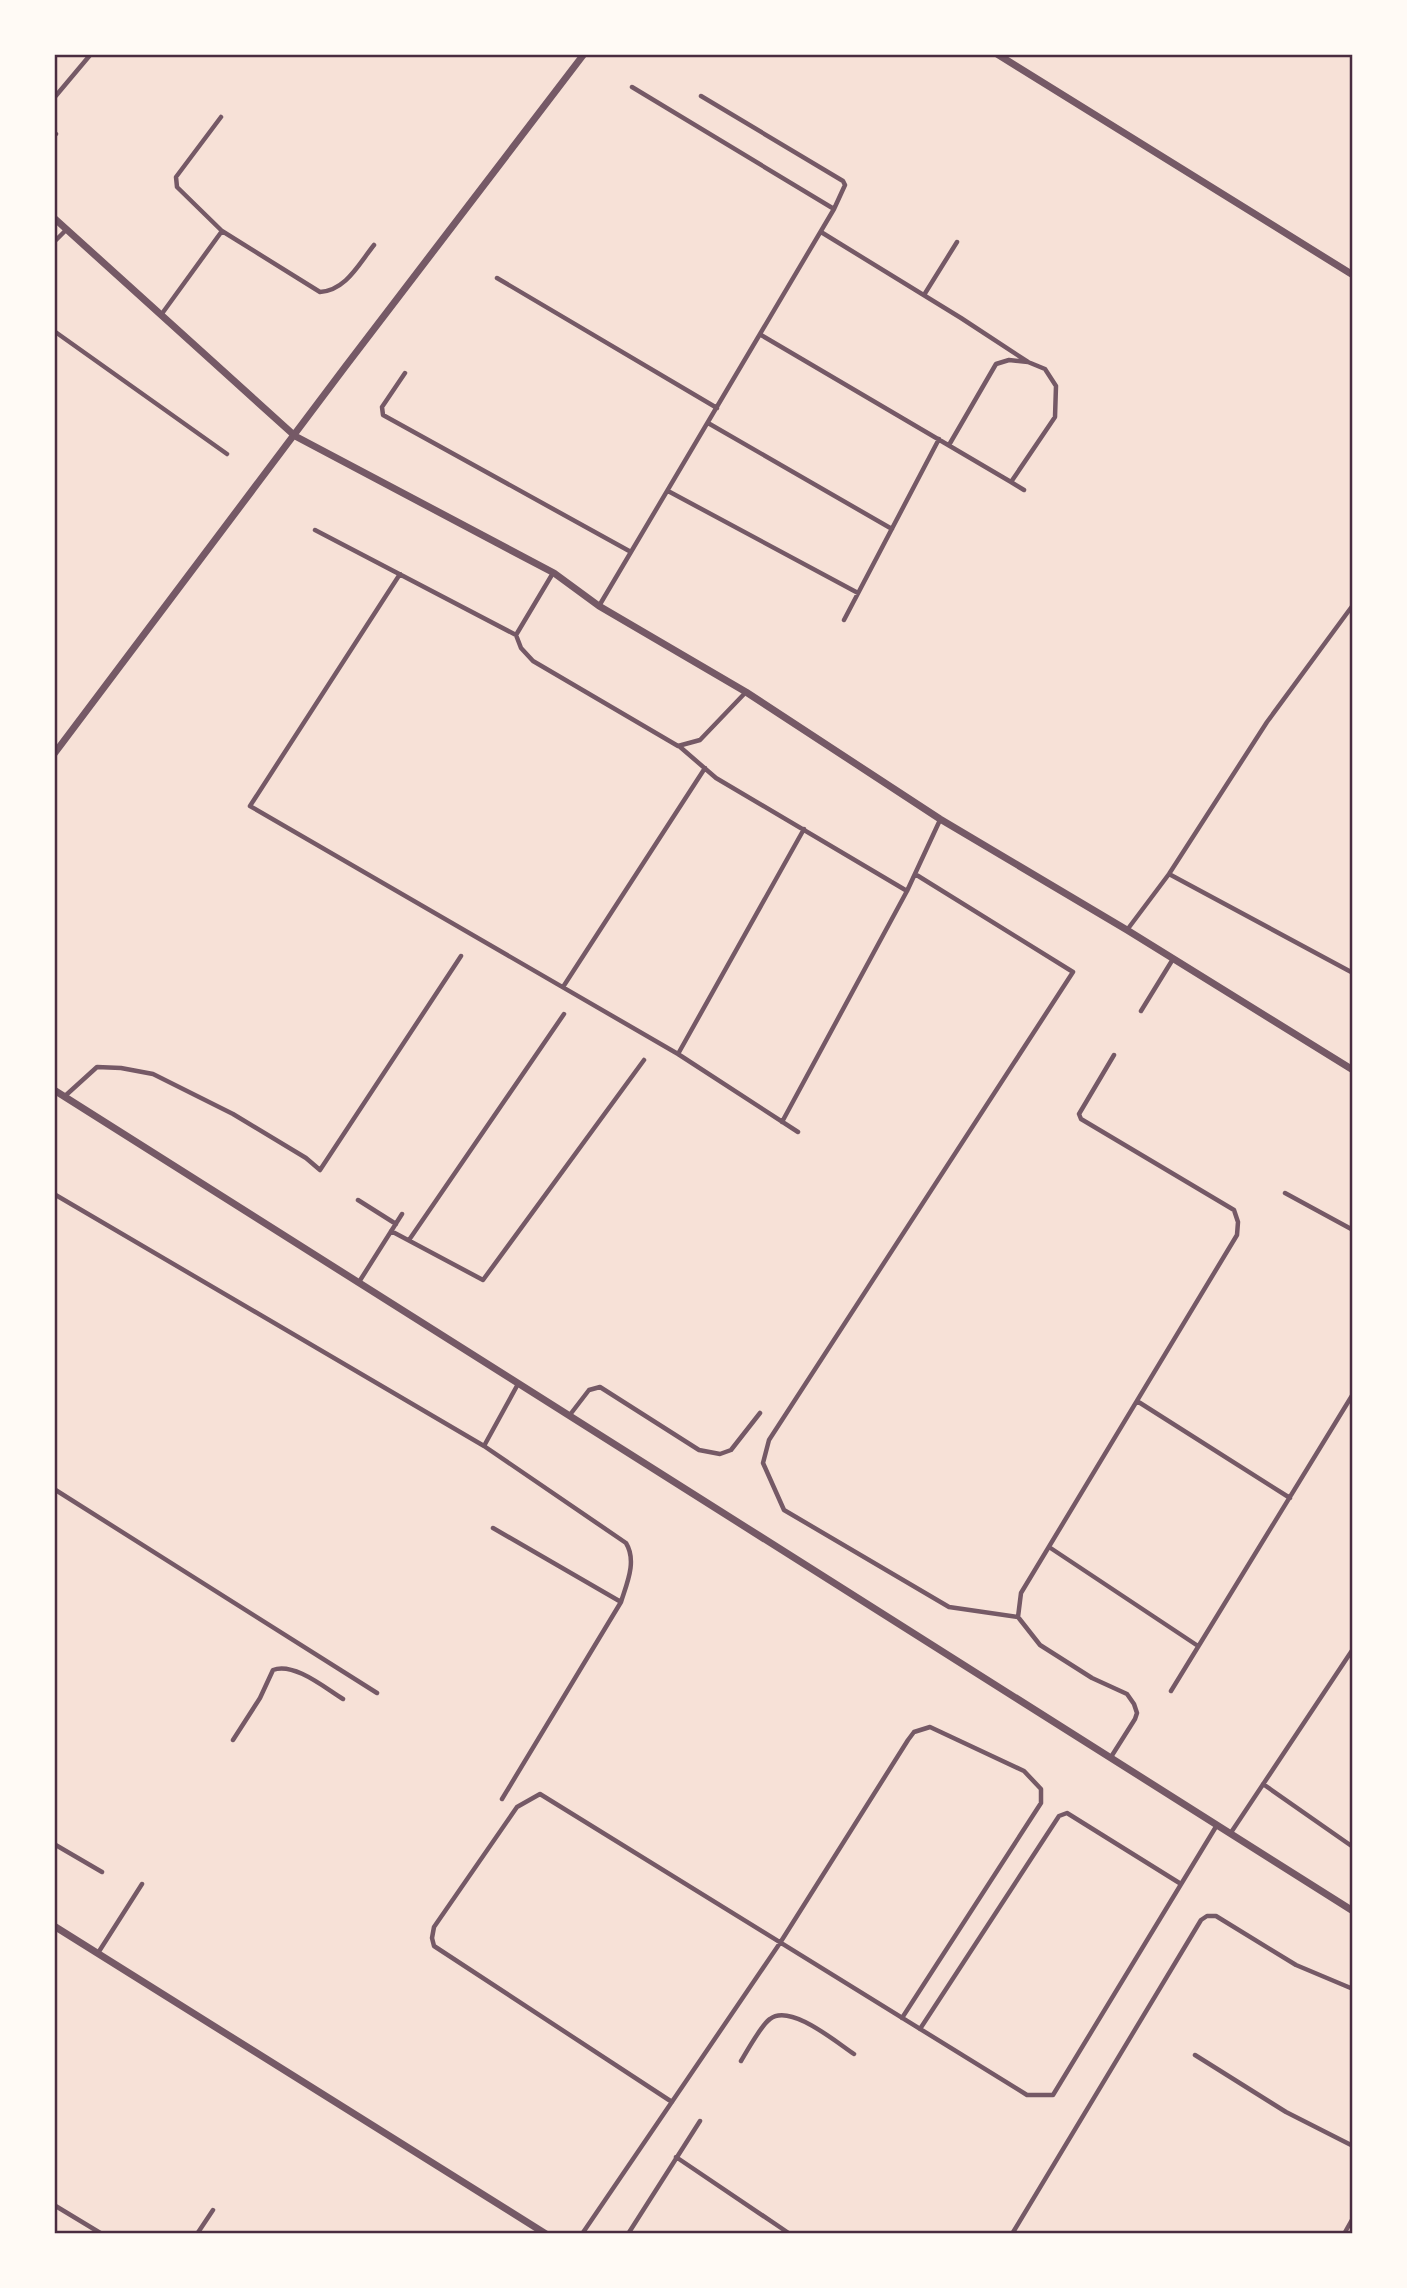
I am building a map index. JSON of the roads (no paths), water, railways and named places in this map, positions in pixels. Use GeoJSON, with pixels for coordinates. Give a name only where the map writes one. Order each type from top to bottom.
{"type":"FeatureCollection","features":[{"type":"Feature","properties":{"kind":"street"},"geometry":{"type":"LineString","coordinates":[[54,754],[584,54]]}},
{"type":"Feature","properties":{"kind":"street"},"geometry":{"type":"LineString","coordinates":[[997,54],[1353,275]]}},
{"type":"Feature","properties":{"kind":"street"},"geometry":{"type":"LineString","coordinates":[[54,218],[295,436],[554,573],[599,607],[746,692],[940,819],[1127,930],[1353,1070]]}},
{"type":"Feature","properties":{"kind":"street"},"geometry":{"type":"LineString","coordinates":[[54,1090],[1353,1911]]}},
{"type":"Feature","properties":{"kind":"street"},"geometry":{"type":"LineString","coordinates":[[54,1926],[546,2234]]}},
{"type":"Feature","properties":{"kind":"lane"},"geometry":{"type":"LineString","coordinates":[[54,98],[91,54]]}},
{"type":"Feature","properties":{"kind":"lane"},"geometry":{"type":"LineString","coordinates":[[632,87],[834,209]]}},
{"type":"Feature","properties":{"kind":"lane"},"geometry":{"type":"LineString","coordinates":[[599,607],[821,233],[843,191],[843,181],[701,96]]}},
{"type":"Feature","properties":{"kind":"lane"},"geometry":{"type":"LineString","coordinates":[[221,117],[176,177],[177,187],[222,231],[320,292],[333,291],[344,284],[374,246]]}},
{"type":"Feature","properties":{"kind":"lane"},"geometry":{"type":"LineString","coordinates":[[54,242],[66,230]]}},
{"type":"Feature","properties":{"kind":"lane"},"geometry":{"type":"LineString","coordinates":[[160,315],[222,231]]}},
{"type":"Feature","properties":{"kind":"lane"},"geometry":{"type":"LineString","coordinates":[[821,233],[1028,362],[1045,369],[1056,386],[1055,417],[1011,482]]}},
{"type":"Feature","properties":{"kind":"lane"},"geometry":{"type":"LineString","coordinates":[[924,295],[957,242]]}},
{"type":"Feature","properties":{"kind":"lane"},"geometry":{"type":"LineString","coordinates":[[497,278],[717,408]]}},
{"type":"Feature","properties":{"kind":"lane"},"geometry":{"type":"LineString","coordinates":[[54,331],[227,454]]}},
{"type":"Feature","properties":{"kind":"lane"},"geometry":{"type":"LineString","coordinates":[[761,335],[1024,490]]}},
{"type":"Feature","properties":{"kind":"lane"},"geometry":{"type":"LineString","coordinates":[[949,445],[996,364],[1009,360],[1028,362]]}},
{"type":"Feature","properties":{"kind":"lane"},"geometry":{"type":"LineString","coordinates":[[405,373],[382,407],[383,415],[631,552]]}},
{"type":"Feature","properties":{"kind":"lane"},"geometry":{"type":"LineString","coordinates":[[708,423],[892,529]]}},
{"type":"Feature","properties":{"kind":"lane"},"geometry":{"type":"LineString","coordinates":[[844,620],[939,439]]}},
{"type":"Feature","properties":{"kind":"lane"},"geometry":{"type":"LineString","coordinates":[[668,491],[858,593]]}},
{"type":"Feature","properties":{"kind":"lane"},"geometry":{"type":"LineString","coordinates":[[315,530],[516,635],[521,648],[533,661],[678,746],[716,778],[907,891]]}},
{"type":"Feature","properties":{"kind":"lane"},"geometry":{"type":"LineString","coordinates":[[516,635],[554,573]]}},
{"type":"Feature","properties":{"kind":"lane"},"geometry":{"type":"LineString","coordinates":[[400,574],[250,806],[678,1054],[798,1132]]}},
{"type":"Feature","properties":{"kind":"lane"},"geometry":{"type":"LineString","coordinates":[[1127,930],[1169,874],[1267,722],[1353,605]]}},
{"type":"Feature","properties":{"kind":"lane"},"geometry":{"type":"LineString","coordinates":[[678,746],[700,740],[746,692]]}},
{"type":"Feature","properties":{"kind":"lane"},"geometry":{"type":"LineString","coordinates":[[563,988],[705,768]]}},
{"type":"Feature","properties":{"kind":"lane"},"geometry":{"type":"LineString","coordinates":[[782,1122],[907,891],[940,819]]}},
{"type":"Feature","properties":{"kind":"lane"},"geometry":{"type":"LineString","coordinates":[[678,1054],[804,829]]}},
{"type":"Feature","properties":{"kind":"lane"},"geometry":{"type":"LineString","coordinates":[[915,874],[1073,972],[769,1440],[763,1463],[784,1510],[949,1607],[1018,1617],[1040,1645],[1092,1678],[1127,1694],[1137,1713],[1110,1758]]}},
{"type":"Feature","properties":{"kind":"lane"},"geometry":{"type":"LineString","coordinates":[[1169,874],[1353,973]]}},
{"type":"Feature","properties":{"kind":"lane"},"geometry":{"type":"LineString","coordinates":[[65,1096],[97,1067],[153,1073],[233,1114],[306,1158],[320,1170],[461,956]]}},
{"type":"Feature","properties":{"kind":"lane"},"geometry":{"type":"LineString","coordinates":[[1141,1011],[1173,959]]}},
{"type":"Feature","properties":{"kind":"lane"},"geometry":{"type":"LineString","coordinates":[[409,1240],[564,1014]]}},
{"type":"Feature","properties":{"kind":"lane"},"geometry":{"type":"LineString","coordinates":[[1018,1617],[1021,1593],[1237,1235],[1238,1222],[1234,1210],[1081,1119],[1079,1114],[1114,1055]]}},
{"type":"Feature","properties":{"kind":"lane"},"geometry":{"type":"LineString","coordinates":[[391,1231],[483,1280],[644,1060]]}},
{"type":"Feature","properties":{"kind":"lane"},"geometry":{"type":"LineString","coordinates":[[1286,1193],[1353,1230]]}},
{"type":"Feature","properties":{"kind":"lane"},"geometry":{"type":"LineString","coordinates":[[54,1194],[484,1446],[626,1543],[631,1553],[630,1576],[621,1602],[502,1799]]}},
{"type":"Feature","properties":{"kind":"lane"},"geometry":{"type":"LineString","coordinates":[[359,1200],[396,1224]]}},
{"type":"Feature","properties":{"kind":"lane"},"geometry":{"type":"LineString","coordinates":[[359,1282],[402,1214]]}},
{"type":"Feature","properties":{"kind":"lane"},"geometry":{"type":"LineString","coordinates":[[484,1446],[518,1383]]}},
{"type":"Feature","properties":{"kind":"lane"},"geometry":{"type":"LineString","coordinates":[[569,1416],[589,1390],[600,1387],[699,1451],[720,1454],[731,1450],[760,1413]]}},
{"type":"Feature","properties":{"kind":"lane"},"geometry":{"type":"LineString","coordinates":[[1171,1691],[1353,1394]]}},
{"type":"Feature","properties":{"kind":"lane"},"geometry":{"type":"LineString","coordinates":[[1137,1401],[1290,1498]]}},
{"type":"Feature","properties":{"kind":"lane"},"geometry":{"type":"LineString","coordinates":[[54,1489],[377,1693]]}},
{"type":"Feature","properties":{"kind":"lane"},"geometry":{"type":"LineString","coordinates":[[493,1528],[621,1602]]}},
{"type":"Feature","properties":{"kind":"lane"},"geometry":{"type":"LineString","coordinates":[[1049,1547],[1198,1646]]}},
{"type":"Feature","properties":{"kind":"lane"},"geometry":{"type":"LineString","coordinates":[[1230,1834],[1353,1649]]}},
{"type":"Feature","properties":{"kind":"lane"},"geometry":{"type":"LineString","coordinates":[[233,1740],[260,1698],[273,1670],[291,1668],[344,1699]]}},
{"type":"Feature","properties":{"kind":"lane"},"geometry":{"type":"LineString","coordinates":[[582,2234],[780,1942],[914,1732],[930,1727],[1024,1771],[1041,1789],[1041,1803],[902,2018]]}},
{"type":"Feature","properties":{"kind":"lane"},"geometry":{"type":"LineString","coordinates":[[1263,1784],[1353,1847]]}},
{"type":"Feature","properties":{"kind":"lane"},"geometry":{"type":"LineString","coordinates":[[672,2102],[434,1946],[434,1927],[517,1807],[540,1794],[1027,2095],[1053,2095],[1217,1825]]}},
{"type":"Feature","properties":{"kind":"lane"},"geometry":{"type":"LineString","coordinates":[[920,2029],[1059,1816],[1067,1814],[1181,1884]]}},
{"type":"Feature","properties":{"kind":"lane"},"geometry":{"type":"LineString","coordinates":[[54,1844],[102,1872]]}},
{"type":"Feature","properties":{"kind":"lane"},"geometry":{"type":"LineString","coordinates":[[98,1953],[142,1884]]}},
{"type":"Feature","properties":{"kind":"lane"},"geometry":{"type":"LineString","coordinates":[[1012,2234],[1201,1920],[1207,1916],[1216,1916],[1296,1965],[1353,1989]]}},
{"type":"Feature","properties":{"kind":"lane"},"geometry":{"type":"LineString","coordinates":[[741,2061],[770,2018],[783,2014],[801,2019],[854,2054]]}},
{"type":"Feature","properties":{"kind":"lane"},"geometry":{"type":"LineString","coordinates":[[1195,2055],[1286,2112],[1353,2146]]}},
{"type":"Feature","properties":{"kind":"lane"},"geometry":{"type":"LineString","coordinates":[[628,2234],[700,2121]]}},
{"type":"Feature","properties":{"kind":"lane"},"geometry":{"type":"LineString","coordinates":[[676,2157],[790,2234]]}},
{"type":"Feature","properties":{"kind":"lane"},"geometry":{"type":"LineString","coordinates":[[54,2204],[102,2234]]}},
{"type":"Feature","properties":{"kind":"lane"},"geometry":{"type":"LineString","coordinates":[[197,2234],[213,2210]]}},
{"type":"Feature","properties":{"kind":"lane"},"geometry":{"type":"LineString","coordinates":[[1344,2234],[1353,2218]]}}]}
